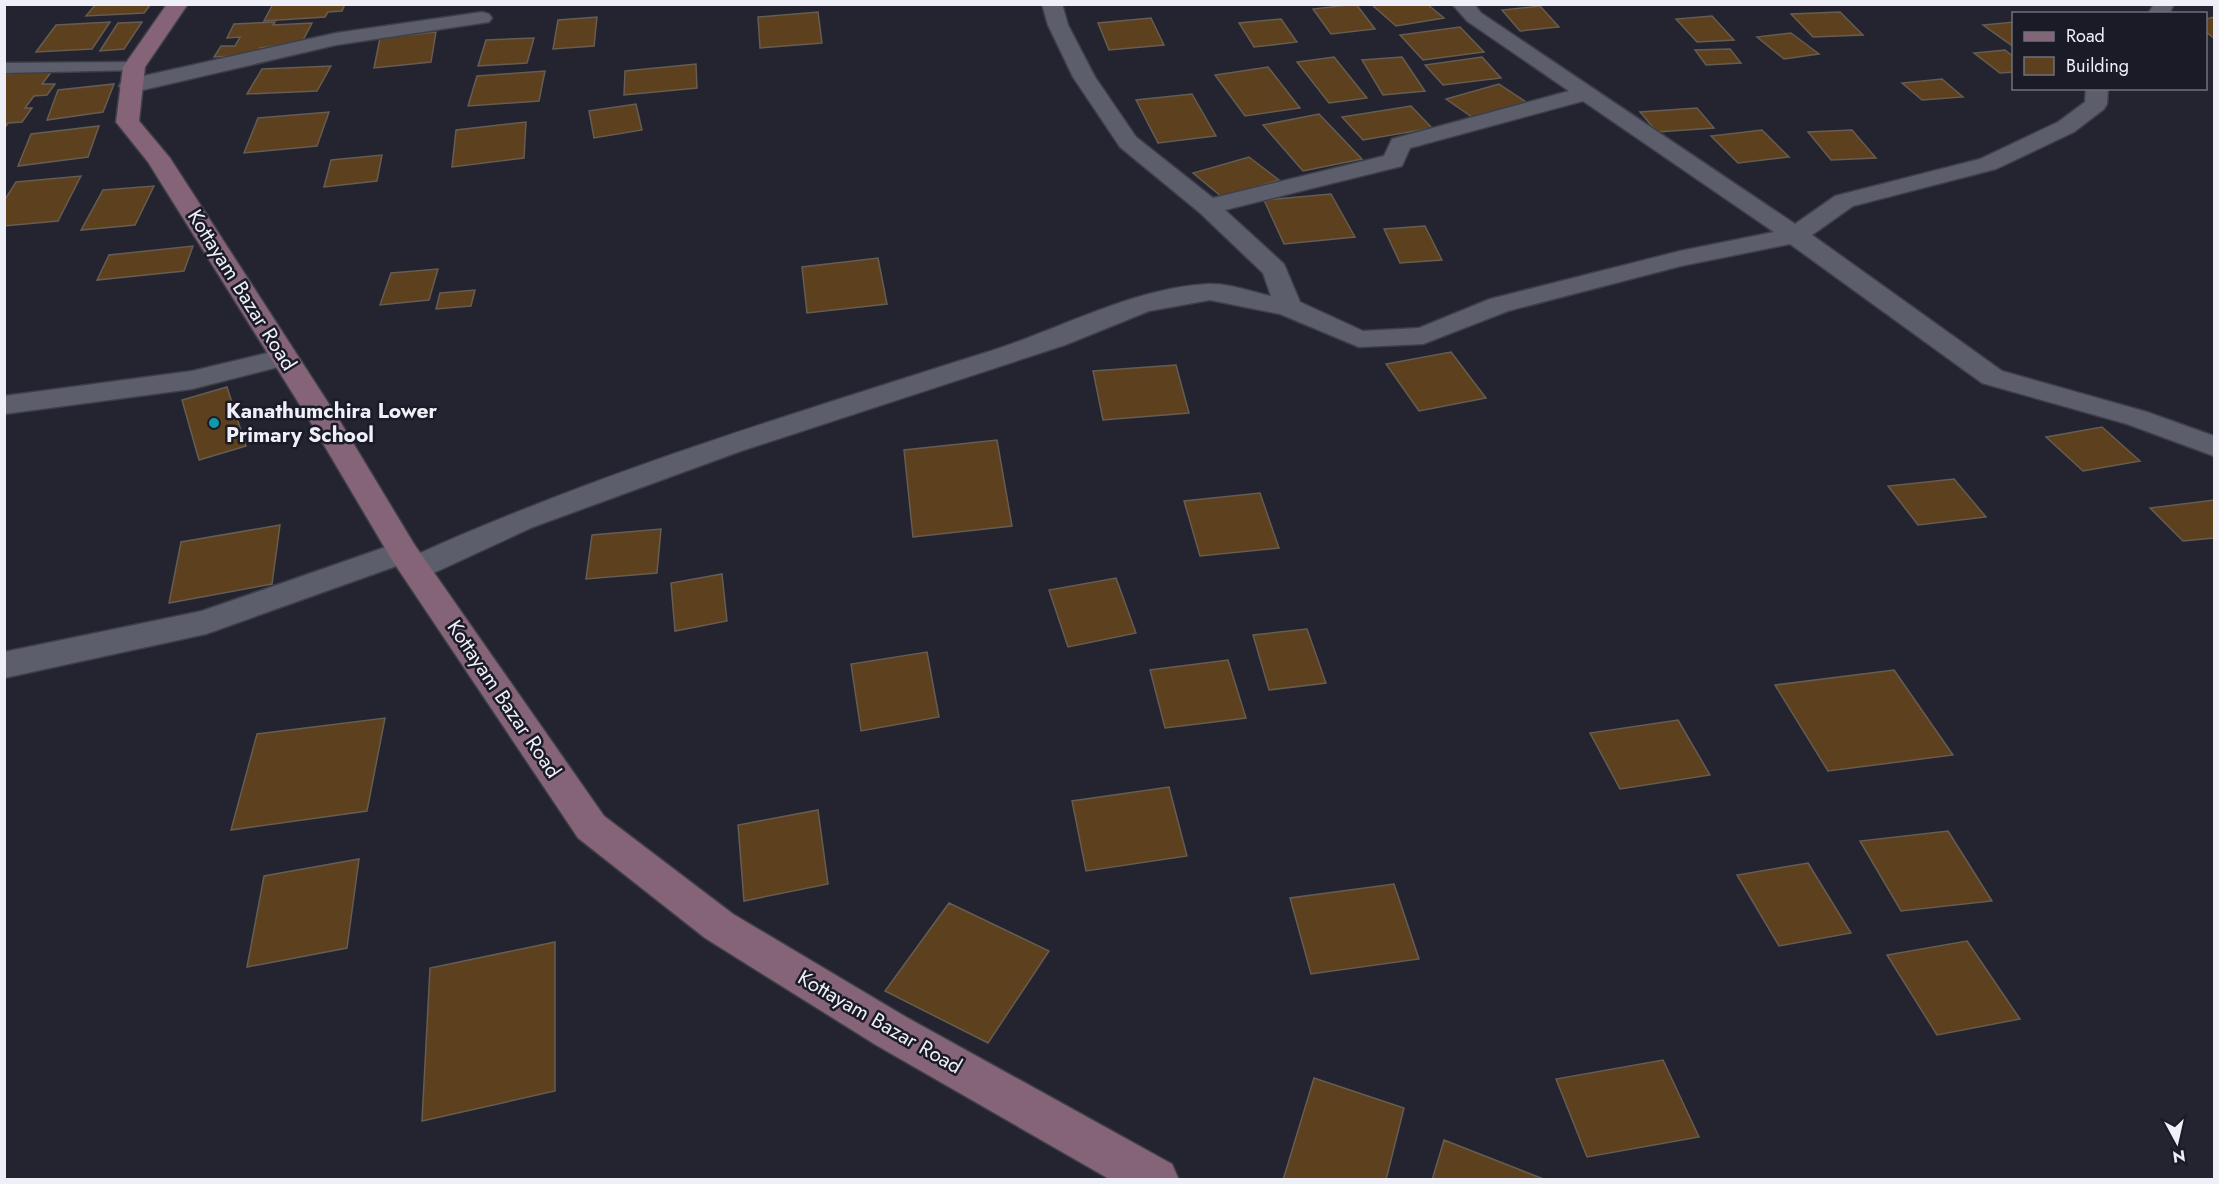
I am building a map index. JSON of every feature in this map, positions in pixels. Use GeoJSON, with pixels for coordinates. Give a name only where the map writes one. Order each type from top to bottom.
{"type":"FeatureCollection","features":[{"type":"Feature","properties":{"kind":"main road"},"geometry":{"type":"LineString","coordinates":[[132,77],[178,4]]}},
{"type":"Feature","properties":{"kind":"main road","name":"Kottayam Bazar Road"},"geometry":{"type":"LineString","coordinates":[[132,77],[127,122],[158,158],[410,560],[591,826],[719,926],[891,1031],[1156,1179]]}},
{"type":"Feature","properties":{"kind":"street"},"geometry":{"type":"LineString","coordinates":[[1052,4],[1058,26],[1084,77],[1128,142],[1208,207],[1248,248],[1275,270],[1288,307]]}},
{"type":"Feature","properties":{"kind":"street"},"geometry":{"type":"LineString","coordinates":[[1462,4],[1474,17],[1795,235],[1992,377],[2137,418],[2214,447]]}},
{"type":"Feature","properties":{"kind":"street"},"geometry":{"type":"LineString","coordinates":[[132,77],[336,39],[482,18]]}},
{"type":"Feature","properties":{"kind":"street"},"geometry":{"type":"LineString","coordinates":[[4,665],[206,622],[410,560],[708,452],[1055,339],[1142,304],[1210,292],[1288,307],[1359,339],[1423,336],[1498,305],[1680,259],[1795,235],[1844,201],[1989,164],[2066,127],[2096,104],[2097,90]]}},
{"type":"Feature","properties":{"kind":"street"},"geometry":{"type":"LineString","coordinates":[[1208,207],[1394,161],[1400,144],[1585,94]]}},
{"type":"Feature","properties":{"kind":"street"},"geometry":{"type":"LineString","coordinates":[[4,405],[192,380],[284,357]]}},
{"type":"Feature","properties":{"kind":"lane"},"geometry":{"type":"LineString","coordinates":[[4,68],[132,77]]}},
{"type":"Feature","properties":{"kind":"building"},"geometry":{"type":"Polygon","coordinates":[[[96,4],[151,4],[144,13],[86,16],[96,4]]]}},
{"type":"Feature","properties":{"kind":"building"},"geometry":{"type":"Polygon","coordinates":[[[273,4],[345,4],[342,11],[328,12],[325,17],[264,21],[273,4]]]}},
{"type":"Feature","properties":{"kind":"building"},"geometry":{"type":"Polygon","coordinates":[[[1356,4],[1375,29],[1331,34],[1313,9],[1356,4]]]}},
{"type":"Feature","properties":{"kind":"building"},"geometry":{"type":"Polygon","coordinates":[[[1371,4],[1427,4],[1444,18],[1396,26],[1371,4]]]}},
{"type":"Feature","properties":{"kind":"building"},"geometry":{"type":"Polygon","coordinates":[[[1540,6],[1559,27],[1520,31],[1502,10],[1540,6]]]}},
{"type":"Feature","properties":{"kind":"building"},"geometry":{"type":"Polygon","coordinates":[[[818,12],[822,43],[760,48],[758,17],[818,12]]]}},
{"type":"Feature","properties":{"kind":"building"},"geometry":{"type":"Polygon","coordinates":[[[1840,12],[1863,35],[1813,37],[1791,14],[1840,12]]]}},
{"type":"Feature","properties":{"kind":"building"},"geometry":{"type":"Polygon","coordinates":[[[1712,16],[1734,40],[1697,42],[1676,19],[1712,16]]]}},
{"type":"Feature","properties":{"kind":"building"},"geometry":{"type":"Polygon","coordinates":[[[597,17],[594,46],[553,49],[558,20],[597,17]]]}},
{"type":"Feature","properties":{"kind":"building"},"geometry":{"type":"Polygon","coordinates":[[[2214,17],[2214,38],[2207,33],[2207,19],[2214,17]]]}},
{"type":"Feature","properties":{"kind":"building"},"geometry":{"type":"Polygon","coordinates":[[[1151,18],[1164,45],[1109,50],[1098,23],[1151,18]]]}},
{"type":"Feature","properties":{"kind":"building"},"geometry":{"type":"Polygon","coordinates":[[[1281,19],[1297,42],[1254,47],[1239,23],[1281,19]]]}},
{"type":"Feature","properties":{"kind":"building"},"geometry":{"type":"Polygon","coordinates":[[[110,22],[92,49],[36,52],[56,25],[110,22]]]}},
{"type":"Feature","properties":{"kind":"building"},"geometry":{"type":"Polygon","coordinates":[[[142,22],[124,49],[100,51],[118,23],[142,22]]]}},
{"type":"Feature","properties":{"kind":"building"},"geometry":{"type":"Polygon","coordinates":[[[275,22],[273,25],[312,23],[302,42],[260,48],[256,55],[214,57],[221,46],[235,46],[240,37],[227,38],[234,24],[275,22]]]}},
{"type":"Feature","properties":{"kind":"building"},"geometry":{"type":"Polygon","coordinates":[[[2012,22],[2012,46],[1983,25],[2012,22]]]}},
{"type":"Feature","properties":{"kind":"building"},"geometry":{"type":"Polygon","coordinates":[[[1460,27],[1484,52],[1423,60],[1400,35],[1460,27]]]}},
{"type":"Feature","properties":{"kind":"building"},"geometry":{"type":"Polygon","coordinates":[[[436,32],[431,62],[374,68],[380,38],[436,32]]]}},
{"type":"Feature","properties":{"kind":"building"},"geometry":{"type":"Polygon","coordinates":[[[1791,33],[1819,54],[1784,59],[1757,37],[1791,33]]]}},
{"type":"Feature","properties":{"kind":"building"},"geometry":{"type":"Polygon","coordinates":[[[534,38],[527,63],[478,66],[486,40],[534,38]]]}},
{"type":"Feature","properties":{"kind":"building"},"geometry":{"type":"Polygon","coordinates":[[[1730,49],[1741,63],[1706,65],[1695,50],[1730,49]]]}},
{"type":"Feature","properties":{"kind":"building"},"geometry":{"type":"Polygon","coordinates":[[[2005,50],[2012,55],[2012,72],[2000,73],[1974,53],[2005,50]]]}},
{"type":"Feature","properties":{"kind":"building"},"geometry":{"type":"Polygon","coordinates":[[[1334,57],[1367,98],[1329,103],[1297,62],[1334,57]]]}},
{"type":"Feature","properties":{"kind":"building"},"geometry":{"type":"Polygon","coordinates":[[[1402,57],[1425,91],[1383,95],[1362,60],[1402,57]]]}},
{"type":"Feature","properties":{"kind":"building"},"geometry":{"type":"Polygon","coordinates":[[[1482,57],[1501,78],[1443,85],[1425,65],[1482,57]]]}},
{"type":"Feature","properties":{"kind":"building"},"geometry":{"type":"Polygon","coordinates":[[[696,64],[697,88],[624,95],[625,71],[696,64]]]}},
{"type":"Feature","properties":{"kind":"building"},"geometry":{"type":"Polygon","coordinates":[[[331,66],[317,91],[247,94],[262,69],[331,66]]]}},
{"type":"Feature","properties":{"kind":"building"},"geometry":{"type":"Polygon","coordinates":[[[1268,67],[1300,108],[1245,116],[1215,75],[1268,67]]]}},
{"type":"Feature","properties":{"kind":"building"},"geometry":{"type":"Polygon","coordinates":[[[52,71],[42,84],[55,84],[47,95],[34,96],[25,108],[32,108],[22,122],[8,123],[4,129],[4,74],[52,71]]]}},
{"type":"Feature","properties":{"kind":"building"},"geometry":{"type":"Polygon","coordinates":[[[545,71],[539,101],[468,106],[477,76],[545,71]]]}},
{"type":"Feature","properties":{"kind":"building"},"geometry":{"type":"Polygon","coordinates":[[[1942,79],[1963,97],[1922,100],[1902,83],[1942,79]]]}},
{"type":"Feature","properties":{"kind":"building"},"geometry":{"type":"Polygon","coordinates":[[[114,84],[103,112],[47,120],[58,90],[114,84]]]}},
{"type":"Feature","properties":{"kind":"building"},"geometry":{"type":"Polygon","coordinates":[[[1499,84],[1526,102],[1472,117],[1446,99],[1499,84]]]}},
{"type":"Feature","properties":{"kind":"building"},"geometry":{"type":"Polygon","coordinates":[[[1192,94],[1216,136],[1158,143],[1136,100],[1192,94]]]}},
{"type":"Feature","properties":{"kind":"building"},"geometry":{"type":"Polygon","coordinates":[[[636,104],[642,130],[594,138],[589,111],[636,104]]]}},
{"type":"Feature","properties":{"kind":"building"},"geometry":{"type":"Polygon","coordinates":[[[1411,106],[1432,128],[1363,140],[1342,117],[1411,106]]]}},
{"type":"Feature","properties":{"kind":"building"},"geometry":{"type":"Polygon","coordinates":[[[1697,108],[1714,128],[1657,132],[1640,112],[1697,108]]]}},
{"type":"Feature","properties":{"kind":"building"},"geometry":{"type":"Polygon","coordinates":[[[329,112],[317,146],[244,153],[258,118],[329,112]]]}},
{"type":"Feature","properties":{"kind":"building"},"geometry":{"type":"Polygon","coordinates":[[[1319,114],[1362,159],[1303,171],[1263,125],[1319,114]]]}},
{"type":"Feature","properties":{"kind":"building"},"geometry":{"type":"Polygon","coordinates":[[[526,122],[524,158],[452,167],[456,130],[526,122]]]}},
{"type":"Feature","properties":{"kind":"building"},"geometry":{"type":"Polygon","coordinates":[[[99,126],[88,157],[18,166],[31,134],[99,126]]]}},
{"type":"Feature","properties":{"kind":"building"},"geometry":{"type":"Polygon","coordinates":[[[1762,130],[1789,157],[1738,163],[1711,136],[1762,130]]]}},
{"type":"Feature","properties":{"kind":"building"},"geometry":{"type":"Polygon","coordinates":[[[1852,130],[1876,158],[1831,160],[1808,132],[1852,130]]]}},
{"type":"Feature","properties":{"kind":"building"},"geometry":{"type":"Polygon","coordinates":[[[382,155],[377,181],[324,187],[331,160],[382,155]]]}},
{"type":"Feature","properties":{"kind":"building"},"geometry":{"type":"Polygon","coordinates":[[[1249,157],[1279,180],[1222,197],[1193,173],[1249,157]]]}},
{"type":"Feature","properties":{"kind":"building"},"geometry":{"type":"Polygon","coordinates":[[[81,176],[58,221],[4,226],[4,201],[16,182],[81,176]]]}},
{"type":"Feature","properties":{"kind":"building"},"geometry":{"type":"Polygon","coordinates":[[[154,186],[135,225],[81,230],[103,190],[154,186]]]}},
{"type":"Feature","properties":{"kind":"building"},"geometry":{"type":"Polygon","coordinates":[[[1331,194],[1355,237],[1284,244],[1264,200],[1331,194]]]}},
{"type":"Feature","properties":{"kind":"building"},"geometry":{"type":"Polygon","coordinates":[[[1425,226],[1442,260],[1400,263],[1384,229],[1425,226]]]}},
{"type":"Feature","properties":{"kind":"building"},"geometry":{"type":"Polygon","coordinates":[[[193,246],[184,271],[97,280],[109,255],[193,246]]]}},
{"type":"Feature","properties":{"kind":"building"},"geometry":{"type":"Polygon","coordinates":[[[878,258],[887,304],[807,313],[802,267],[878,258]]]}},
{"type":"Feature","properties":{"kind":"building"},"geometry":{"type":"Polygon","coordinates":[[[438,269],[429,300],[380,305],[391,273],[438,269]]]}},
{"type":"Feature","properties":{"kind":"building"},"geometry":{"type":"Polygon","coordinates":[[[475,290],[471,306],[436,309],[440,293],[475,290]]]}},
{"type":"Feature","properties":{"kind":"building"},"geometry":{"type":"Polygon","coordinates":[[[1451,352],[1486,398],[1419,411],[1386,364],[1451,352]]]}},
{"type":"Feature","properties":{"kind":"building"},"geometry":{"type":"Polygon","coordinates":[[[1176,365],[1189,413],[1103,420],[1093,371],[1176,365]]]}},
{"type":"Feature","properties":{"kind":"building","name":"Kanathumchira Lower Primary School"},"geometry":{"type":"Polygon","coordinates":[[[227,387],[246,446],[199,460],[182,400],[227,387]]]}},
{"type":"Feature","properties":{"kind":"building"},"geometry":{"type":"Polygon","coordinates":[[[2102,427],[2140,461],[2083,471],[2046,437],[2102,427]]]}},
{"type":"Feature","properties":{"kind":"building"},"geometry":{"type":"Polygon","coordinates":[[[997,440],[1012,526],[913,537],[904,450],[997,440]]]}},
{"type":"Feature","properties":{"kind":"building"},"geometry":{"type":"Polygon","coordinates":[[[1954,479],[1986,517],[1918,525],[1888,486],[1954,479]]]}},
{"type":"Feature","properties":{"kind":"building"},"geometry":{"type":"Polygon","coordinates":[[[1260,493],[1279,548],[1200,556],[1184,501],[1260,493]]]}},
{"type":"Feature","properties":{"kind":"building"},"geometry":{"type":"Polygon","coordinates":[[[2214,500],[2214,538],[2183,541],[2150,508],[2214,500]]]}},
{"type":"Feature","properties":{"kind":"building"},"geometry":{"type":"Polygon","coordinates":[[[280,525],[272,584],[169,603],[181,542],[280,525]]]}},
{"type":"Feature","properties":{"kind":"building"},"geometry":{"type":"Polygon","coordinates":[[[661,529],[657,573],[586,579],[592,535],[661,529]]]}},
{"type":"Feature","properties":{"kind":"building"},"geometry":{"type":"Polygon","coordinates":[[[722,574],[727,621],[675,631],[671,583],[722,574]]]}},
{"type":"Feature","properties":{"kind":"building"},"geometry":{"type":"Polygon","coordinates":[[[1116,578],[1136,633],[1068,647],[1049,590],[1116,578]]]}},
{"type":"Feature","properties":{"kind":"building"},"geometry":{"type":"Polygon","coordinates":[[[1307,629],[1326,683],[1269,690],[1253,635],[1307,629]]]}},
{"type":"Feature","properties":{"kind":"building"},"geometry":{"type":"Polygon","coordinates":[[[927,652],[939,717],[861,731],[851,664],[927,652]]]}},
{"type":"Feature","properties":{"kind":"building"},"geometry":{"type":"Polygon","coordinates":[[[1228,660],[1246,718],[1165,728],[1150,670],[1228,660]]]}},
{"type":"Feature","properties":{"kind":"building"},"geometry":{"type":"Polygon","coordinates":[[[1894,670],[1953,755],[1828,771],[1775,685],[1894,670]]]}},
{"type":"Feature","properties":{"kind":"building"},"geometry":{"type":"Polygon","coordinates":[[[385,718],[367,811],[231,830],[257,734],[385,718]]]}},
{"type":"Feature","properties":{"kind":"building"},"geometry":{"type":"Polygon","coordinates":[[[1678,720],[1710,775],[1620,789],[1590,733],[1678,720]]]}},
{"type":"Feature","properties":{"kind":"building"},"geometry":{"type":"Polygon","coordinates":[[[1169,787],[1187,856],[1086,871],[1072,801],[1169,787]]]}},
{"type":"Feature","properties":{"kind":"building"},"geometry":{"type":"Polygon","coordinates":[[[818,810],[828,884],[744,901],[738,825],[818,810]]]}},
{"type":"Feature","properties":{"kind":"building"},"geometry":{"type":"Polygon","coordinates":[[[1948,831],[1992,901],[1901,911],[1860,841],[1948,831]]]}},
{"type":"Feature","properties":{"kind":"building"},"geometry":{"type":"Polygon","coordinates":[[[359,859],[347,948],[247,967],[264,876],[359,859]]]}},
{"type":"Feature","properties":{"kind":"building"},"geometry":{"type":"Polygon","coordinates":[[[1808,863],[1851,933],[1779,946],[1737,875],[1808,863]]]}},
{"type":"Feature","properties":{"kind":"building"},"geometry":{"type":"Polygon","coordinates":[[[1394,884],[1419,959],[1311,974],[1290,898],[1394,884]]]}},
{"type":"Feature","properties":{"kind":"building"},"geometry":{"type":"Polygon","coordinates":[[[949,903],[1049,951],[988,1043],[885,991],[949,903]]]}},
{"type":"Feature","properties":{"kind":"building"},"geometry":{"type":"Polygon","coordinates":[[[1967,941],[2020,1019],[1937,1035],[1887,955],[1967,941]]]}},
{"type":"Feature","properties":{"kind":"building"},"geometry":{"type":"Polygon","coordinates":[[[555,942],[555,1091],[422,1121],[430,968],[555,942]]]}},
{"type":"Feature","properties":{"kind":"building"},"geometry":{"type":"Polygon","coordinates":[[[1663,1060],[1699,1137],[1587,1157],[1556,1079],[1663,1060]]]}},
{"type":"Feature","properties":{"kind":"building"},"geometry":{"type":"Polygon","coordinates":[[[1314,1078],[1404,1108],[1386,1180],[1283,1180],[1314,1078]]]}},
{"type":"Feature","properties":{"kind":"building"},"geometry":{"type":"Polygon","coordinates":[[[1444,1140],[1546,1180],[1432,1180],[1444,1140]]]}},
{"type":"Feature","properties":{"kind":"place","name":"Kanathumchira Lower Primary School"},"geometry":{"type":"Point","coordinates":[214,423]}}]}
